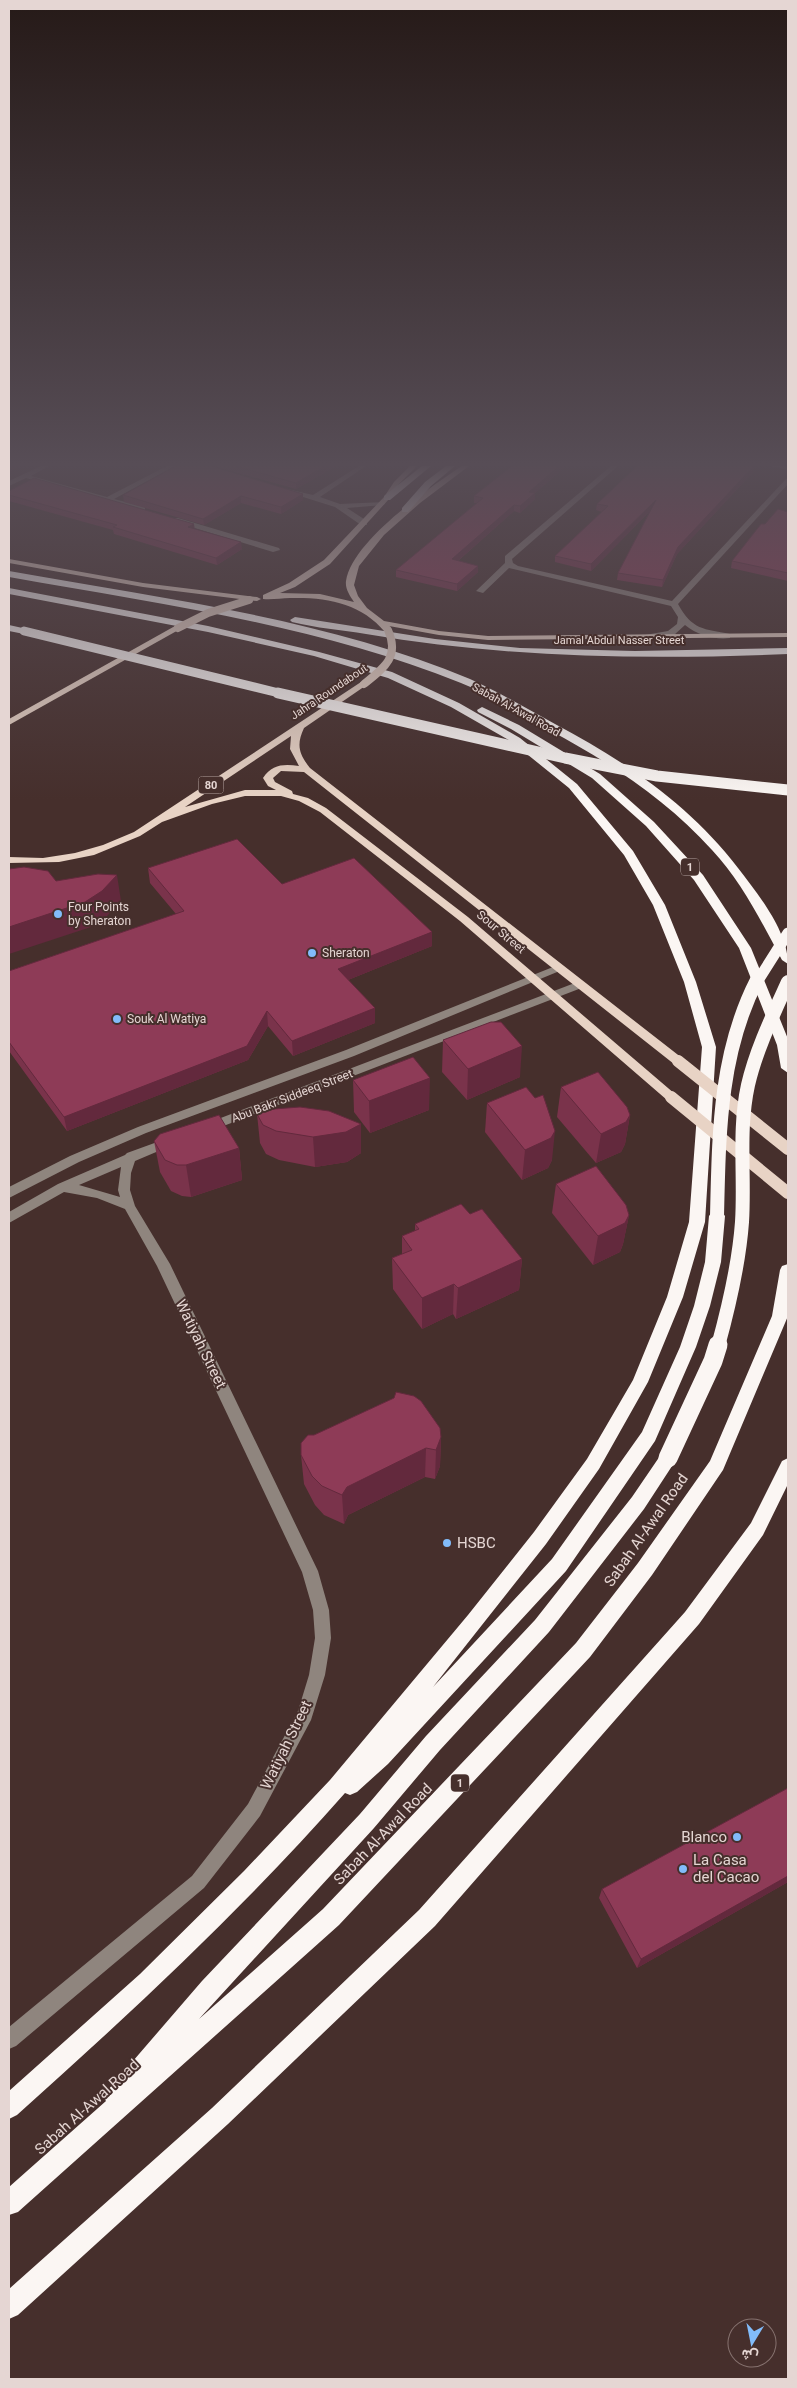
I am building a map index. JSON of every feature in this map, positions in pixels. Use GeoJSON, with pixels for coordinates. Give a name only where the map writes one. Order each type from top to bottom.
{"type":"FeatureCollection","features":[{"type":"Feature","properties":{"kind":"highway","name":"Sabah Al-Awal Road"},"geometry":{"type":"LineString","coordinates":[[30,577],[247,618],[323,636],[426,666],[468,682],[597,751],[654,789],[716,847],[756,900],[788,960]]}},
{"type":"Feature","properties":{"kind":"highway","name":"Jamal Abdul Nasser Street"},"geometry":{"type":"LineString","coordinates":[[94,588],[480,648],[591,654],[788,651]]}},
{"type":"Feature","properties":{"kind":"highway","name":"Sabah Al-Awal Road"},"geometry":{"type":"LineString","coordinates":[[9,591],[208,629],[316,654],[388,674],[462,699],[515,727],[596,776],[650,824],[699,878],[745,948],[784,1045],[788,1068]]}},
{"type":"Feature","properties":{"kind":"highway"},"geometry":{"type":"LineString","coordinates":[[9,628],[288,695],[565,758],[657,776],[788,790]]}},
{"type":"Feature","properties":{"kind":"highway"},"geometry":{"type":"LineString","coordinates":[[9,2107],[148,1982],[271,1858],[337,1787],[463,1636],[540,1538],[592,1464],[640,1382],[675,1297],[697,1222],[706,1129],[709,1047],[695,996],[659,905],[629,854],[573,786],[516,740],[455,705],[388,674]]}},
{"type":"Feature","properties":{"kind":"highway"},"geometry":{"type":"LineString","coordinates":[[271,1858],[380,1756],[516,1614],[559,1565],[649,1436],[688,1347],[713,1262],[717,1216],[719,1130],[727,1061],[732,1041],[756,983],[788,933]]}},
{"type":"Feature","properties":{"kind":"highway"},"geometry":{"type":"LineString","coordinates":[[78,2142],[210,1989],[367,1821],[433,1743],[542,1626],[638,1503],[668,1458],[713,1361],[729,1307],[738,1261],[742,1223],[743,1125],[748,1085],[769,1024],[788,982]]}},
{"type":"Feature","properties":{"kind":"highway","name":"Sabah Al-Awal Road"},"geometry":{"type":"LineString","coordinates":[[9,2204],[330,1918],[583,1650],[645,1568],[716,1464],[780,1316],[788,1270]]}},
{"type":"Feature","properties":{"kind":"highway"},"geometry":{"type":"LineString","coordinates":[[9,2306],[220,2116],[427,1918],[692,1618],[757,1529],[788,1466]]}},
{"type":"Feature","properties":{"kind":"main road"},"geometry":{"type":"LineString","coordinates":[[107,577],[188,591],[253,599]]}},
{"type":"Feature","properties":{"kind":"main road"},"geometry":{"type":"LineString","coordinates":[[266,597],[305,577]]}},
{"type":"Feature","properties":{"kind":"main road"},"geometry":{"type":"LineString","coordinates":[[351,577],[351,593],[365,610],[386,626]]}},
{"type":"Feature","properties":{"kind":"main road"},"geometry":{"type":"LineString","coordinates":[[9,721],[208,613],[253,599],[266,597],[320,597],[365,610]]}},
{"type":"Feature","properties":{"kind":"main road","name":"Jamal Abdul Nasser Street"},"geometry":{"type":"LineString","coordinates":[[386,626],[488,638],[644,638],[788,635]]}},
{"type":"Feature","properties":{"kind":"main road","name":"Jahra Roundabout"},"geometry":{"type":"LineString","coordinates":[[9,860],[47,860],[76,857],[111,847],[158,820],[364,684],[385,668],[394,650],[394,640],[386,626]]}},
{"type":"Feature","properties":{"kind":"main road","name":"Sour Street"},"geometry":{"type":"LineString","coordinates":[[300,726],[293,740],[295,754],[307,770],[788,1149]]}},
{"type":"Feature","properties":{"kind":"main road"},"geometry":{"type":"LineString","coordinates":[[299,798],[272,784],[268,778],[276,769],[285,767],[307,770]]}},
{"type":"Feature","properties":{"kind":"main road","name":"Sour Street"},"geometry":{"type":"LineString","coordinates":[[158,820],[213,800],[259,793],[299,798],[323,810],[464,919],[556,996],[671,1097],[788,1193]]}},
{"type":"Feature","properties":{"kind":"main road"},"geometry":{"type":"LineString","coordinates":[[9,871],[47,860]]}},
{"type":"Feature","properties":{"kind":"street"},"geometry":{"type":"LineString","coordinates":[[480,591],[495,577]]}},
{"type":"Feature","properties":{"kind":"street"},"geometry":{"type":"LineString","coordinates":[[557,577],[674,604]]}},
{"type":"Feature","properties":{"kind":"street"},"geometry":{"type":"LineString","coordinates":[[674,604],[698,577]]}},
{"type":"Feature","properties":{"kind":"street"},"geometry":{"type":"LineString","coordinates":[[674,604],[681,618],[694,629],[734,637]]}},
{"type":"Feature","properties":{"kind":"street"},"geometry":{"type":"LineString","coordinates":[[644,638],[670,633],[681,625],[681,618]]}},
{"type":"Feature","properties":{"kind":"street","name":"Abu Bakr Siddeeq Street"},"geometry":{"type":"LineString","coordinates":[[9,1193],[48,1170],[119,1139],[320,1064],[468,1006],[558,968]]}},
{"type":"Feature","properties":{"kind":"street","name":"Abu Bakr Siddeeq Street"},"geometry":{"type":"LineString","coordinates":[[9,1218],[62,1187],[131,1156],[556,996],[580,985]]}},
{"type":"Feature","properties":{"kind":"street","name":"Watiyah Street"},"geometry":{"type":"LineString","coordinates":[[9,2039],[198,1882],[254,1810],[305,1714],[317,1675],[323,1638],[321,1610],[310,1570],[163,1264],[129,1206],[124,1190],[125,1173],[131,1156]]}},
{"type":"Feature","properties":{"kind":"street"},"geometry":{"type":"LineString","coordinates":[[62,1187],[94,1192],[129,1206]]}},
{"type":"Feature","properties":{"kind":"building"},"geometry":{"type":"Polygon","coordinates":[[[428,577],[465,577],[457,584],[428,577]]]}},
{"type":"Feature","properties":{"kind":"building"},"geometry":{"type":"Polygon","coordinates":[[[647,577],[664,577],[663,580],[647,577]]]}},
{"type":"Feature","properties":{"kind":"building"},"geometry":{"type":"Polygon","coordinates":[[[237,839],[282,884],[354,858],[432,932],[338,969],[375,1008],[292,1041],[267,1011],[247,1046],[64,1117],[9,1042],[9,971],[184,911],[148,868],[237,839]]]}},
{"type":"Feature","properties":{"kind":"building"},"geometry":{"type":"Polygon","coordinates":[[[24,867],[48,871],[56,881],[98,874],[117,875],[102,891],[85,902],[9,927],[9,869],[24,867]]]}},
{"type":"Feature","properties":{"kind":"building"},"geometry":{"type":"Polygon","coordinates":[[[491,1022],[501,1022],[522,1046],[468,1069],[443,1040],[491,1022]]]}},
{"type":"Feature","properties":{"kind":"building"},"geometry":{"type":"Polygon","coordinates":[[[413,1057],[430,1078],[369,1101],[353,1080],[413,1057]]]}},
{"type":"Feature","properties":{"kind":"building"},"geometry":{"type":"Polygon","coordinates":[[[598,1072],[627,1107],[630,1115],[626,1122],[601,1134],[561,1087],[598,1072]]]}},
{"type":"Feature","properties":{"kind":"building"},"geometry":{"type":"Polygon","coordinates":[[[526,1087],[535,1098],[543,1095],[555,1131],[551,1138],[525,1150],[487,1103],[526,1087]]]}},
{"type":"Feature","properties":{"kind":"building"},"geometry":{"type":"Polygon","coordinates":[[[300,1107],[329,1111],[361,1124],[346,1132],[313,1137],[276,1131],[263,1125],[257,1114],[274,1109],[300,1107]]]}},
{"type":"Feature","properties":{"kind":"building"},"geometry":{"type":"Polygon","coordinates":[[[219,1115],[239,1148],[186,1165],[177,1165],[165,1160],[154,1141],[160,1134],[219,1115]]]}},
{"type":"Feature","properties":{"kind":"building"},"geometry":{"type":"Polygon","coordinates":[[[596,1166],[626,1205],[629,1215],[625,1223],[598,1236],[556,1184],[596,1166]]]}},
{"type":"Feature","properties":{"kind":"building"},"geometry":{"type":"Polygon","coordinates":[[[461,1204],[470,1214],[482,1209],[522,1259],[458,1288],[454,1284],[422,1298],[392,1258],[412,1250],[402,1236],[419,1229],[415,1224],[461,1204]]]}},
{"type":"Feature","properties":{"kind":"building"},"geometry":{"type":"Polygon","coordinates":[[[396,1392],[414,1396],[421,1401],[440,1428],[441,1437],[436,1450],[426,1448],[347,1487],[342,1495],[322,1486],[312,1476],[301,1455],[301,1443],[308,1435],[314,1435],[394,1398],[396,1392]]]}},
{"type":"Feature","properties":{"kind":"building"},"geometry":{"type":"Polygon","coordinates":[[[788,1788],[788,1876],[641,1959],[602,1889],[788,1788]]]}},
{"type":"Feature","properties":{"kind":"place","name":"Four Points by Sheraton"},"geometry":{"type":"Point","coordinates":[58,914]}},
{"type":"Feature","properties":{"kind":"place","name":"Sheraton"},"geometry":{"type":"Point","coordinates":[312,953]}},
{"type":"Feature","properties":{"kind":"place","name":"Souk Al Watiya"},"geometry":{"type":"Point","coordinates":[117,1019]}},
{"type":"Feature","properties":{"kind":"place","name":"HSBC"},"geometry":{"type":"Point","coordinates":[447,1543]}},
{"type":"Feature","properties":{"kind":"place","name":"Blanco"},"geometry":{"type":"Point","coordinates":[737,1837]}},
{"type":"Feature","properties":{"kind":"place","name":"La Casa del Cacao"},"geometry":{"type":"Point","coordinates":[683,1869]}}]}
